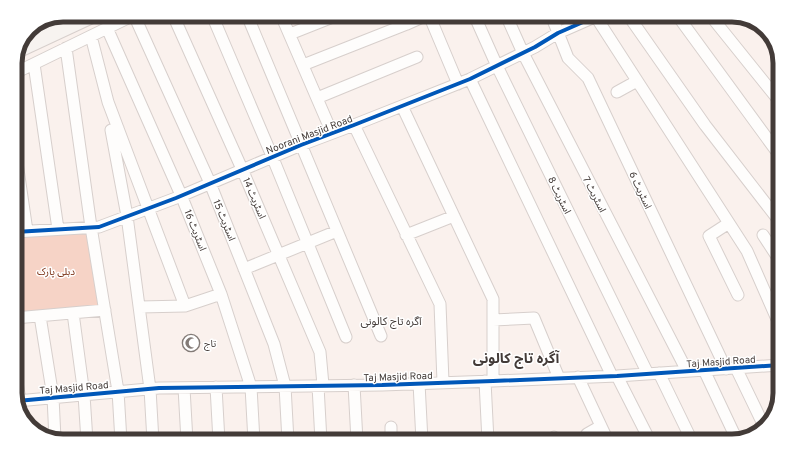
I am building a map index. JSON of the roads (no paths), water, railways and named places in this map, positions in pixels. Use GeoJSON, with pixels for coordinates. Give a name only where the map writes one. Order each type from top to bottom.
{"type":"FeatureCollection","features":[{"type":"Feature","properties":{"kind":"main road"},"geometry":{"type":"LineString","coordinates":[[25,48],[78,22]]}},
{"type":"Feature","properties":{"kind":"street"},"geometry":{"type":"LineString","coordinates":[[22,70],[120,22]]}},
{"type":"Feature","properties":{"kind":"street","name":"اسٹریٹ 15"},"geometry":{"type":"LineString","coordinates":[[137,22],[210,183],[274,344],[285,386],[288,434]]}},
{"type":"Feature","properties":{"kind":"street","name":"اسٹریٹ 14"},"geometry":{"type":"LineString","coordinates":[[176,22],[242,169],[320,352],[321,434]]}},
{"type":"Feature","properties":{"kind":"street"},"geometry":{"type":"LineString","coordinates":[[215,22],[346,337]]}},
{"type":"Feature","properties":{"kind":"street"},"geometry":{"type":"LineString","coordinates":[[250,22],[381,336]]}},
{"type":"Feature","properties":{"kind":"street"},"geometry":{"type":"LineString","coordinates":[[285,22],[332,133]]}},
{"type":"Feature","properties":{"kind":"street"},"geometry":{"type":"LineString","coordinates":[[290,34],[320,22]]}},
{"type":"Feature","properties":{"kind":"street"},"geometry":{"type":"LineString","coordinates":[[303,65],[398,22]]}},
{"type":"Feature","properties":{"kind":"street"},"geometry":{"type":"LineString","coordinates":[[431,22],[458,84]]}},
{"type":"Feature","properties":{"kind":"street","name":"اسٹریٹ 8"},"geometry":{"type":"LineString","coordinates":[[477,22],[497,66],[648,374]]}},
{"type":"Feature","properties":{"kind":"street","name":"اسٹریٹ 7"},"geometry":{"type":"LineString","coordinates":[[509,22],[522,53],[687,371]]}},
{"type":"Feature","properties":{"kind":"street","name":"اسٹریٹ 6"},"geometry":{"type":"LineString","coordinates":[[554,22],[568,58],[588,78],[731,368],[761,421]]}},
{"type":"Feature","properties":{"kind":"street","name":"Noorani Masjid Road"},"geometry":{"type":"LineString","coordinates":[[22,231],[99,227],[182,195],[272,156],[470,79],[535,47],[558,33],[584,22]]}},
{"type":"Feature","properties":{"kind":"street"},"geometry":{"type":"LineString","coordinates":[[602,22],[637,81],[747,251],[773,310]]}},
{"type":"Feature","properties":{"kind":"street"},"geometry":{"type":"LineString","coordinates":[[633,22],[705,125],[773,213]]}},
{"type":"Feature","properties":{"kind":"street"},"geometry":{"type":"LineString","coordinates":[[682,22],[773,146]]}},
{"type":"Feature","properties":{"kind":"street"},"geometry":{"type":"LineString","coordinates":[[716,22],[773,93]]}},
{"type":"Feature","properties":{"kind":"street","name":"اسٹریٹ 16"},"geometry":{"type":"LineString","coordinates":[[108,28],[182,195],[221,294],[251,386],[254,434]]}},
{"type":"Feature","properties":{"kind":"street"},"geometry":{"type":"LineString","coordinates":[[91,36],[108,102],[185,306]]}},
{"type":"Feature","properties":{"kind":"street"},"geometry":{"type":"LineString","coordinates":[[66,48],[91,227],[118,392],[121,434]]}},
{"type":"Feature","properties":{"kind":"street"},"geometry":{"type":"LineString","coordinates":[[317,98],[417,57]]}},
{"type":"Feature","properties":{"kind":"street"},"geometry":{"type":"LineString","coordinates":[[34,64],[58,229]]}},
{"type":"Feature","properties":{"kind":"street"},"geometry":{"type":"LineString","coordinates":[[470,79],[615,376],[646,434]]}},
{"type":"Feature","properties":{"kind":"street"},"geometry":{"type":"LineString","coordinates":[[617,92],[637,81]]}},
{"type":"Feature","properties":{"kind":"street"},"geometry":{"type":"LineString","coordinates":[[402,106],[493,299],[488,434]]}},
{"type":"Feature","properties":{"kind":"street"},"geometry":{"type":"LineString","coordinates":[[354,125],[440,304],[443,382]]}},
{"type":"Feature","properties":{"kind":"street"},"geometry":{"type":"LineString","coordinates":[[118,128],[111,130],[127,216],[140,307],[150,389],[153,434]]}},
{"type":"Feature","properties":{"kind":"street"},"geometry":{"type":"LineString","coordinates":[[22,197],[27,231]]}},
{"type":"Feature","properties":{"kind":"street"},"geometry":{"type":"LineString","coordinates":[[406,235],[454,216]]}},
{"type":"Feature","properties":{"kind":"street"},"geometry":{"type":"LineString","coordinates":[[729,223],[709,236],[738,295]]}},
{"type":"Feature","properties":{"kind":"street"},"geometry":{"type":"LineString","coordinates":[[244,268],[337,231]]}},
{"type":"Feature","properties":{"kind":"street"},"geometry":{"type":"LineString","coordinates":[[764,235],[773,250]]}},
{"type":"Feature","properties":{"kind":"street"},"geometry":{"type":"LineString","coordinates":[[140,307],[185,306],[221,294]]}},
{"type":"Feature","properties":{"kind":"street"},"geometry":{"type":"LineString","coordinates":[[22,317],[105,310]]}},
{"type":"Feature","properties":{"kind":"street"},"geometry":{"type":"LineString","coordinates":[[73,313],[84,394],[87,434]]}},
{"type":"Feature","properties":{"kind":"street"},"geometry":{"type":"LineString","coordinates":[[40,316],[53,397],[55,433]]}},
{"type":"Feature","properties":{"kind":"street"},"geometry":{"type":"LineString","coordinates":[[493,320],[534,318],[559,378]]}},
{"type":"Feature","properties":{"kind":"street","name":"Taj Masjid Road"},"geometry":{"type":"LineString","coordinates":[[23,400],[150,389],[489,381],[615,376],[773,366]]}},
{"type":"Feature","properties":{"kind":"street"},"geometry":{"type":"LineString","coordinates":[[704,370],[734,434]]}},
{"type":"Feature","properties":{"kind":"street"},"geometry":{"type":"LineString","coordinates":[[659,373],[689,434]]}},
{"type":"Feature","properties":{"kind":"street"},"geometry":{"type":"LineString","coordinates":[[578,377],[605,434]]}},
{"type":"Feature","properties":{"kind":"street"},"geometry":{"type":"LineString","coordinates":[[419,383],[422,434]]}},
{"type":"Feature","properties":{"kind":"street"},"geometry":{"type":"LineString","coordinates":[[354,385],[357,434]]}},
{"type":"Feature","properties":{"kind":"street"},"geometry":{"type":"LineString","coordinates":[[216,387],[219,434]]}},
{"type":"Feature","properties":{"kind":"street"},"geometry":{"type":"LineString","coordinates":[[184,388],[187,434]]}},
{"type":"Feature","properties":{"kind":"street"},"geometry":{"type":"LineString","coordinates":[[587,434],[601,426]]}},
{"type":"Feature","properties":{"kind":"street"},"geometry":{"type":"LineString","coordinates":[[391,427],[392,434]]}},
{"type":"Feature","properties":{"kind":"place","name":"تاج"},"geometry":{"type":"Point","coordinates":[191,343]}},
{"type":"Feature","properties":{"kind":"district","name":"آگرہ تاج کالونی"},"geometry":{"type":"Point","coordinates":[391,321]}},
{"type":"Feature","properties":{"kind":"district","name":"آگرہ تاج کالونی"},"geometry":{"type":"Point","coordinates":[516,358]}},
{"type":"Feature","properties":{"kind":"park label","name":"دہلی پارک"},"geometry":{"type":"Point","coordinates":[56,271]}}]}
